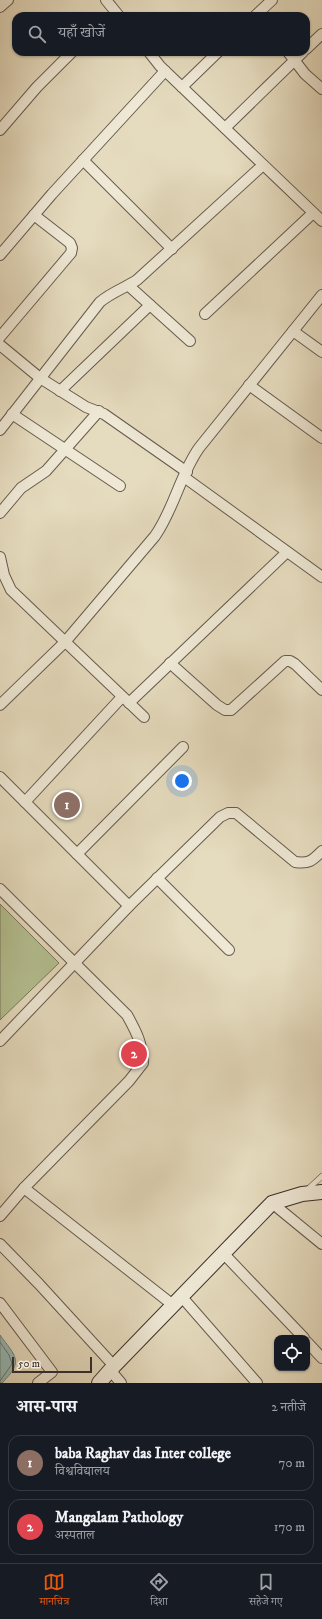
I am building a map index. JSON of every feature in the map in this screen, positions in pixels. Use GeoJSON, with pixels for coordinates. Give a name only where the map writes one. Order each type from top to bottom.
{"type":"FeatureCollection","features":[{"type":"Feature","properties":{"kind":"main road"},"geometry":{"type":"LineString","coordinates":[[99,1383],[272,1203],[302,1194],[322,1192]]}},
{"type":"Feature","properties":{"kind":"street"},"geometry":{"type":"LineString","coordinates":[[0,8],[8,0]]}},
{"type":"Feature","properties":{"kind":"street"},"geometry":{"type":"LineString","coordinates":[[106,0],[112,12]]}},
{"type":"Feature","properties":{"kind":"street"},"geometry":{"type":"LineString","coordinates":[[261,12],[272,0]]}},
{"type":"Feature","properties":{"kind":"street"},"geometry":{"type":"LineString","coordinates":[[310,45],[322,34]]}},
{"type":"Feature","properties":{"kind":"street"},"geometry":{"type":"LineString","coordinates":[[0,130],[37,87],[68,56]]}},
{"type":"Feature","properties":{"kind":"street"},"geometry":{"type":"LineString","coordinates":[[152,56],[165,71],[322,221]]}},
{"type":"Feature","properties":{"kind":"street"},"geometry":{"type":"LineString","coordinates":[[182,87],[214,56]]}},
{"type":"Feature","properties":{"kind":"street"},"geometry":{"type":"LineString","coordinates":[[225,128],[291,56],[305,74],[322,88]]}},
{"type":"Feature","properties":{"kind":"street"},"geometry":{"type":"LineString","coordinates":[[0,255],[83,160],[165,71]]}},
{"type":"Feature","properties":{"kind":"street"},"geometry":{"type":"LineString","coordinates":[[83,160],[172,249]]}},
{"type":"Feature","properties":{"kind":"street"},"geometry":{"type":"LineString","coordinates":[[0,430],[100,302],[110,294],[129,286],[172,249],[263,165]]}},
{"type":"Feature","properties":{"kind":"street"},"geometry":{"type":"LineString","coordinates":[[205,314],[313,213]]}},
{"type":"Feature","properties":{"kind":"street"},"geometry":{"type":"LineString","coordinates":[[0,337],[71,253],[72,248],[70,244],[34,215]]}},
{"type":"Feature","properties":{"kind":"street"},"geometry":{"type":"LineString","coordinates":[[129,286],[190,341]]}},
{"type":"Feature","properties":{"kind":"street"},"geometry":{"type":"LineString","coordinates":[[0,706],[65,642],[155,536],[167,517],[185,474],[199,448],[322,294]]}},
{"type":"Feature","properties":{"kind":"street"},"geometry":{"type":"LineString","coordinates":[[60,391],[150,305]]}},
{"type":"Feature","properties":{"kind":"street"},"geometry":{"type":"LineString","coordinates":[[293,331],[322,352]]}},
{"type":"Feature","properties":{"kind":"street"},"geometry":{"type":"LineString","coordinates":[[0,346],[40,378],[86,407],[99,411],[322,577]]}},
{"type":"Feature","properties":{"kind":"street"},"geometry":{"type":"LineString","coordinates":[[249,385],[322,438]]}},
{"type":"Feature","properties":{"kind":"street"},"geometry":{"type":"LineString","coordinates":[[0,513],[21,488],[46,471],[99,411]]}},
{"type":"Feature","properties":{"kind":"street"},"geometry":{"type":"LineString","coordinates":[[12,414],[120,486]]}},
{"type":"Feature","properties":{"kind":"street"},"geometry":{"type":"LineString","coordinates":[[25,802],[125,700],[170,663],[287,552]]}},
{"type":"Feature","properties":{"kind":"street"},"geometry":{"type":"LineString","coordinates":[[0,557],[2,577],[11,590],[144,717]]}},
{"type":"Feature","properties":{"kind":"street"},"geometry":{"type":"LineString","coordinates":[[170,663],[217,705],[225,710],[231,710],[284,661],[290,661],[295,664],[322,690]]}},
{"type":"Feature","properties":{"kind":"street"},"geometry":{"type":"LineString","coordinates":[[78,854],[183,747]]}},
{"type":"Feature","properties":{"kind":"street"},"geometry":{"type":"LineString","coordinates":[[0,777],[128,906]]}},
{"type":"Feature","properties":{"kind":"street"},"geometry":{"type":"LineString","coordinates":[[0,1041],[128,906],[220,817],[228,813],[236,813],[295,862],[304,863],[312,861],[322,852]]}},
{"type":"Feature","properties":{"kind":"street"},"geometry":{"type":"LineString","coordinates":[[157,878],[229,950]]}},
{"type":"Feature","properties":{"kind":"street"},"geometry":{"type":"LineString","coordinates":[[0,889],[126,1016],[135,1029],[143,1048],[143,1063],[129,1081],[24,1188],[0,1216]]}},
{"type":"Feature","properties":{"kind":"street"},"geometry":{"type":"LineString","coordinates":[[24,1188],[177,1301],[257,1383]]}},
{"type":"Feature","properties":{"kind":"street"},"geometry":{"type":"LineString","coordinates":[[272,1203],[322,1244]]}},
{"type":"Feature","properties":{"kind":"street"},"geometry":{"type":"LineString","coordinates":[[0,1244],[39,1284],[112,1368],[121,1383]]}},
{"type":"Feature","properties":{"kind":"street"},"geometry":{"type":"LineString","coordinates":[[223,1253],[301,1335]]}},
{"type":"Feature","properties":{"kind":"street"},"geometry":{"type":"LineString","coordinates":[[0,1303],[52,1372],[38,1383]]}},
{"type":"Feature","properties":{"kind":"street"},"geometry":{"type":"LineString","coordinates":[[310,1345],[322,1358]]}},
{"type":"Feature","properties":{"kind":"lane"},"geometry":{"type":"LineString","coordinates":[[302,1194],[322,1176]]}},
{"type":"Feature","properties":{"kind":"green space"},"geometry":{"type":"Polygon","coordinates":[[[0,904],[59,963],[0,1020],[0,904]]]}},
{"type":"Feature","properties":{"kind":"water"},"geometry":{"type":"Polygon","coordinates":[[[0,1335],[15,1359],[13,1369],[2,1383],[0,1383],[0,1335]]]}},
{"type":"Feature","properties":{"kind":"building"},"geometry":{"type":"Polygon","coordinates":[[[131,1046],[140,1055],[135,1061],[125,1052],[131,1046]]]}},
{"type":"Feature","properties":{"kind":"place","name":"baba Raghav das Inter college"},"geometry":{"type":"Point","coordinates":[67,805]}},
{"type":"Feature","properties":{"kind":"place","name":"Mangalam Pathology"},"geometry":{"type":"Point","coordinates":[134,1054]}}]}
